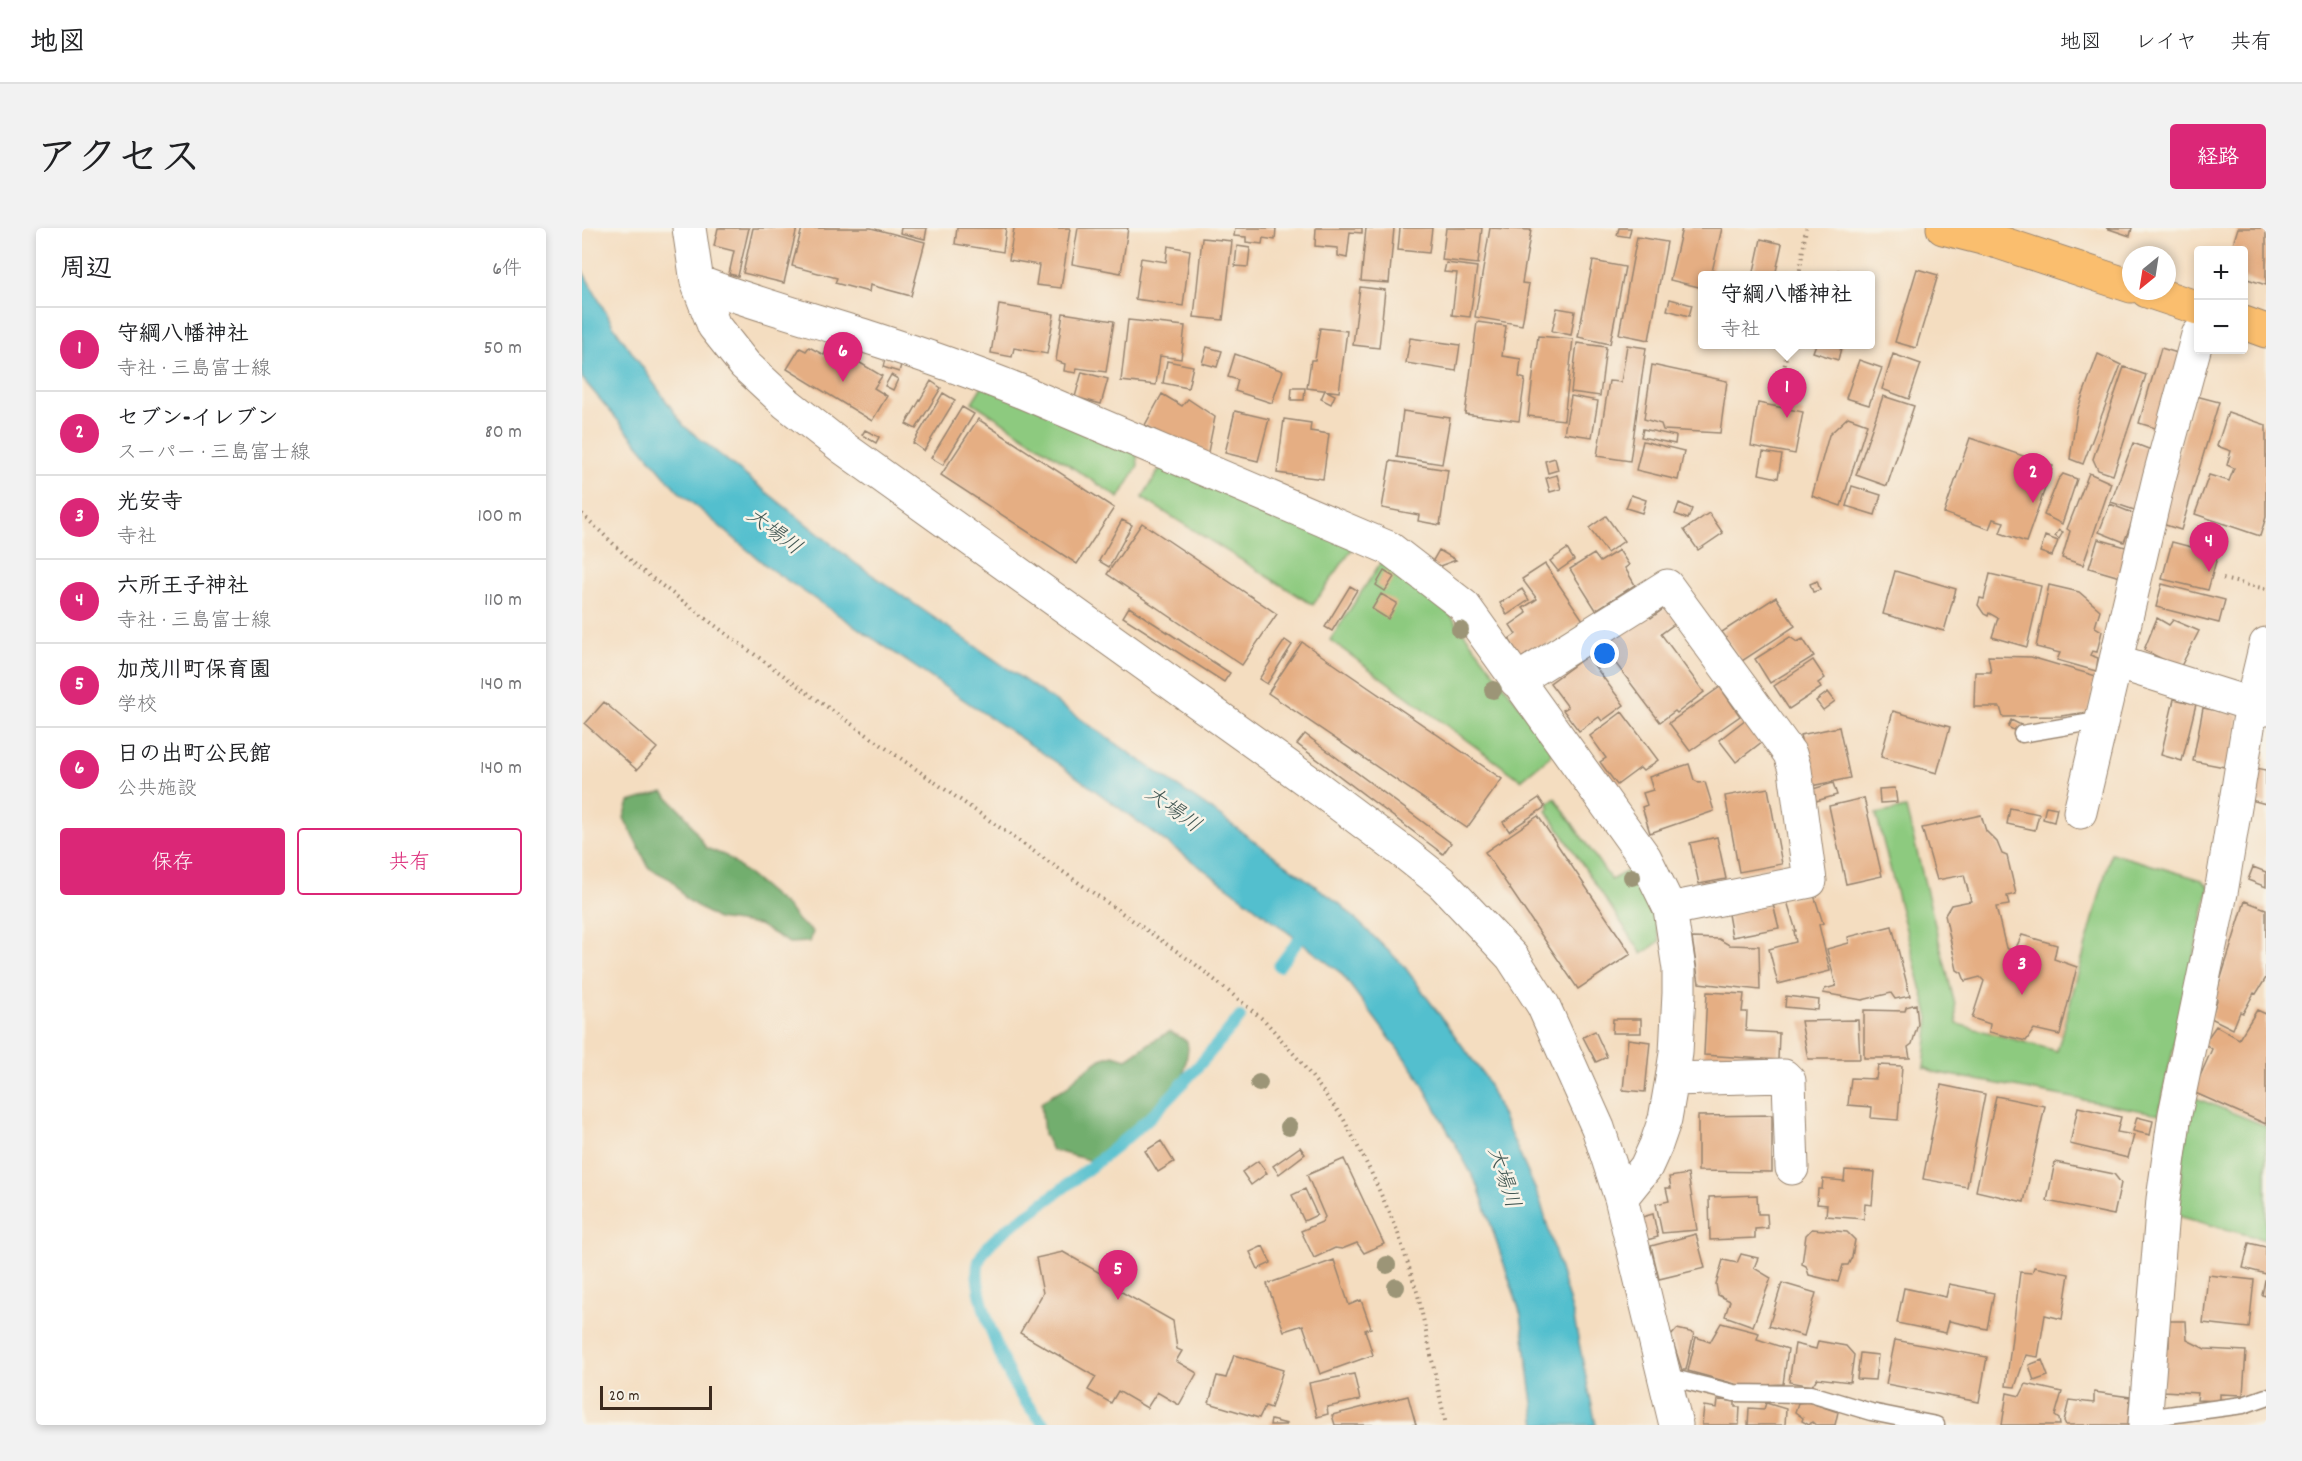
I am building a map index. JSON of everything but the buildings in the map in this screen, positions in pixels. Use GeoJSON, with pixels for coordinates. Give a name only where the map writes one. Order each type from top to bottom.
{"type":"FeatureCollection","features":[{"type":"Feature","properties":{"kind":"main road"},"geometry":{"type":"LineString","coordinates":[[1943,228],[1998,242],[2122,283]]}},
{"type":"Feature","properties":{"kind":"main road"},"geometry":{"type":"LineString","coordinates":[[2175,300],[2194,306]]}},
{"type":"Feature","properties":{"kind":"main road"},"geometry":{"type":"LineString","coordinates":[[2248,324],[2266,331]]}},
{"type":"Feature","properties":{"kind":"street"},"geometry":{"type":"LineString","coordinates":[[689,228],[697,282],[714,326],[745,364],[786,403],[842,447],[1315,786],[1441,882],[1512,957],[1543,1005],[1598,1128],[1621,1198],[1676,1425]]}},
{"type":"Feature","properties":{"kind":"street"},"geometry":{"type":"LineString","coordinates":[[697,282],[741,299],[869,337],[973,372],[1389,548],[1464,606],[1645,858],[1670,909],[1679,969],[1677,1053],[1665,1119],[1656,1145],[1646,1167],[1621,1198]]}},
{"type":"Feature","properties":{"kind":"street"},"geometry":{"type":"LineString","coordinates":[[2080,812],[2159,478],[2194,353]]}},
{"type":"Feature","properties":{"kind":"street"},"geometry":{"type":"LineString","coordinates":[[1516,681],[1667,586],[1790,754],[1796,770],[1810,881],[1670,909]]}},
{"type":"Feature","properties":{"kind":"street"},"geometry":{"type":"LineString","coordinates":[[2146,1421],[2163,1199],[2175,1114],[2259,706],[2266,644]]}},
{"type":"Feature","properties":{"kind":"street"},"geometry":{"type":"LineString","coordinates":[[2116,662],[2259,706]]}},
{"type":"Feature","properties":{"kind":"street"},"geometry":{"type":"LineString","coordinates":[[1672,1079],[1784,1076],[1789,1081],[1792,1168]]}},
{"type":"Feature","properties":{"kind":"lane"},"geometry":{"type":"LineString","coordinates":[[2022,734],[2103,720]]}},
{"type":"Feature","properties":{"kind":"lane"},"geometry":{"type":"LineString","coordinates":[[1665,1376],[1734,1393],[1810,1394],[1871,1412],[1936,1425]]}},
{"type":"Feature","properties":{"kind":"lane"},"geometry":{"type":"LineString","coordinates":[[2146,1421],[2243,1405],[2266,1397]]}},
{"type":"Feature","properties":{"kind":"path"},"geometry":{"type":"LineString","coordinates":[[1799,271],[1806,228]]}},
{"type":"Feature","properties":{"kind":"path"},"geometry":{"type":"LineString","coordinates":[[1780,395],[1787,349]]}},
{"type":"Feature","properties":{"kind":"path"},"geometry":{"type":"LineString","coordinates":[[582,514],[640,569],[703,616],[820,702],[1195,964],[1265,1022],[1300,1061],[1343,1118],[1371,1172],[1397,1230],[1419,1295],[1446,1425]]}},
{"type":"Feature","properties":{"kind":"path"},"geometry":{"type":"LineString","coordinates":[[2223,579],[2266,589]]}},
{"type":"Feature","properties":{"kind":"green space"},"geometry":{"type":"Polygon","coordinates":[[[984,383],[1137,453],[1138,466],[1119,498],[972,402],[984,383]]]}},
{"type":"Feature","properties":{"kind":"green space"},"geometry":{"type":"Polygon","coordinates":[[[1163,463],[1353,548],[1313,605],[1142,498],[1163,463]]]}},
{"type":"Feature","properties":{"kind":"green space"},"geometry":{"type":"Polygon","coordinates":[[[1381,562],[1446,609],[1552,748],[1550,756],[1521,780],[1330,640],[1381,562]]]}},
{"type":"Feature","properties":{"kind":"green space"},"geometry":{"type":"Polygon","coordinates":[[[663,792],[686,816],[706,848],[726,856],[813,932],[809,942],[789,943],[759,925],[717,919],[686,899],[672,880],[649,868],[624,818],[629,802],[663,792]]]}},
{"type":"Feature","properties":{"kind":"green space"},"geometry":{"type":"Polygon","coordinates":[[[1555,798],[1611,880],[1633,868],[1653,905],[1660,941],[1642,954],[1547,811],[1550,807],[1547,804],[1555,798]]]}},
{"type":"Feature","properties":{"kind":"green space"},"geometry":{"type":"Polygon","coordinates":[[[1906,808],[1955,1005],[1957,1024],[2057,1051],[2111,853],[2202,880],[2209,887],[2159,1114],[1934,1072],[1924,1067],[1929,1018],[1876,814],[1906,808]]]}},
{"type":"Feature","properties":{"kind":"green space"},"geometry":{"type":"Polygon","coordinates":[[[1170,1032],[1187,1041],[1188,1049],[1183,1079],[1166,1102],[1151,1111],[1134,1134],[1107,1157],[1093,1161],[1052,1150],[1044,1134],[1041,1103],[1066,1088],[1077,1076],[1101,1059],[1113,1055],[1127,1059],[1170,1032]]]}},
{"type":"Feature","properties":{"kind":"green space"},"geometry":{"type":"Polygon","coordinates":[[[2191,1096],[2266,1126],[2266,1240],[2178,1216],[2186,1114],[2191,1096]]]}},
{"type":"Feature","properties":{"kind":"water","name":"大場川"},"geometry":{"type":"Polygon","coordinates":[[[582,270],[614,327],[684,426],[855,563],[1209,808],[1340,904],[1404,966],[1485,1077],[1540,1200],[1573,1314],[1596,1425],[1536,1425],[1521,1315],[1478,1186],[1418,1076],[1341,973],[1243,898],[1056,762],[769,568],[677,490],[582,378],[582,270]]]}},
{"type":"Feature","properties":{"kind":"waterway"},"geometry":{"type":"LineString","coordinates":[[1279,966],[1307,929]]}},
{"type":"Feature","properties":{"kind":"waterway"},"geometry":{"type":"LineString","coordinates":[[1045,1425],[1019,1393],[997,1348],[979,1289],[979,1261],[982,1254],[1001,1233],[1121,1143],[1149,1118],[1185,1081],[1240,1017]]}},
{"type":"Feature","properties":{"kind":"place","name":"日の出町公民館"},"geometry":{"type":"Point","coordinates":[843,382]}},
{"type":"Feature","properties":{"kind":"place","name":"守綱八幡神社"},"geometry":{"type":"Point","coordinates":[1787,418]}},
{"type":"Feature","properties":{"kind":"place","name":"セブン-イレブン"},"geometry":{"type":"Point","coordinates":[2033,503]}},
{"type":"Feature","properties":{"kind":"place","name":"六所王子神社"},"geometry":{"type":"Point","coordinates":[2209,572]}},
{"type":"Feature","properties":{"kind":"place","name":"光安寺"},"geometry":{"type":"Point","coordinates":[2022,995]}},
{"type":"Feature","properties":{"kind":"place","name":"加茂川町保育園"},"geometry":{"type":"Point","coordinates":[1118,1300]}}]}
